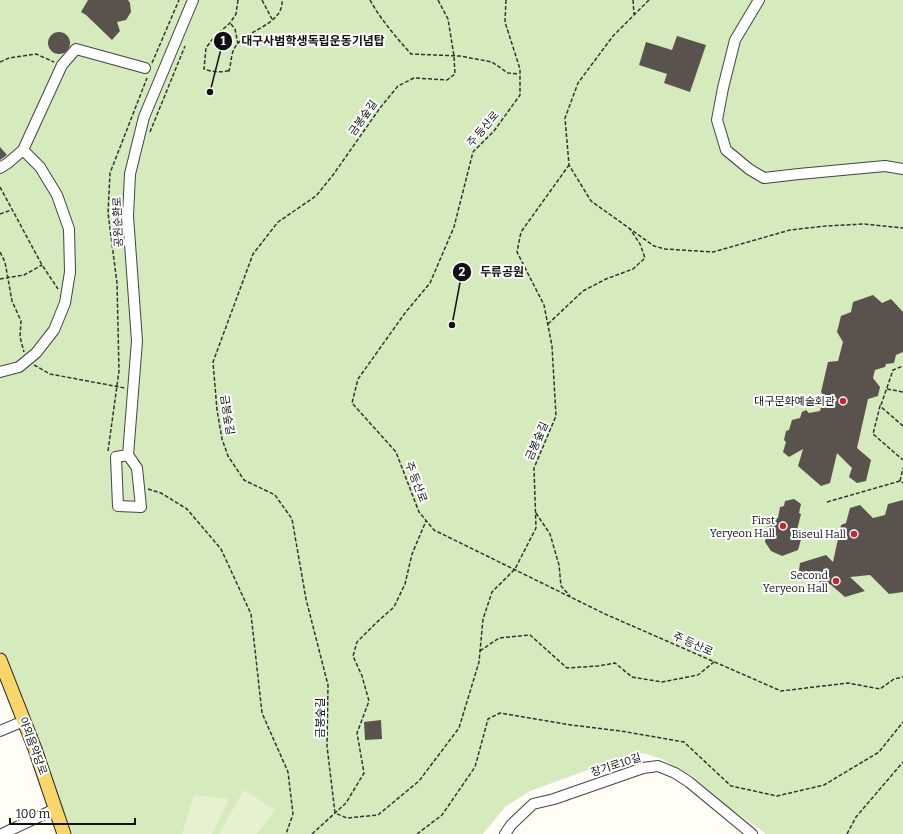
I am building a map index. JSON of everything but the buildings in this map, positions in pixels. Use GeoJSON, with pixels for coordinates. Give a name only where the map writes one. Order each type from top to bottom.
{"type":"FeatureCollection","features":[{"type":"Feature","properties":{"kind":"main road","name":"야외음악당로"},"geometry":{"type":"LineString","coordinates":[[0,660],[24,721],[64,834]]}},
{"type":"Feature","properties":{"kind":"street","name":"공원순환로"},"geometry":{"type":"LineString","coordinates":[[128,455],[137,341],[128,216],[130,174],[144,117],[193,0]]}},
{"type":"Feature","properties":{"kind":"street"},"geometry":{"type":"LineString","coordinates":[[759,0],[735,40],[723,88],[717,120],[726,150],[749,169],[764,178],[885,166],[903,169]]}},
{"type":"Feature","properties":{"kind":"street"},"geometry":{"type":"LineString","coordinates":[[0,168],[8,164],[23,150],[62,65],[76,50],[145,68]]}},
{"type":"Feature","properties":{"kind":"street"},"geometry":{"type":"LineString","coordinates":[[0,372],[19,367],[36,353],[54,330],[65,303],[70,272],[69,229],[57,195],[40,167],[23,150]]}},
{"type":"Feature","properties":{"kind":"street"},"geometry":{"type":"LineString","coordinates":[[128,455],[137,468],[141,507],[118,506],[116,457],[128,455]]}},
{"type":"Feature","properties":{"kind":"street"},"geometry":{"type":"LineString","coordinates":[[0,731],[24,721]]}},
{"type":"Feature","properties":{"kind":"street","name":"장기로10길"},"geometry":{"type":"LineString","coordinates":[[506,834],[511,825],[533,804],[554,799],[643,768],[658,766],[676,773],[689,782],[752,834]]}},
{"type":"Feature","properties":{"kind":"street"},"geometry":{"type":"LineString","coordinates":[[2,834],[55,809]]}},
{"type":"Feature","properties":{"kind":"path"},"geometry":{"type":"LineString","coordinates":[[238,0],[236,14],[230,23],[214,37],[206,48],[204,69],[208,71],[225,72],[230,70],[229,71],[234,49],[243,38],[272,20],[279,12],[282,0]]}},
{"type":"Feature","properties":{"kind":"path"},"geometry":{"type":"LineString","coordinates":[[262,0],[272,20]]}},
{"type":"Feature","properties":{"kind":"path"},"geometry":{"type":"LineString","coordinates":[[370,0],[392,32],[411,54],[454,56],[492,62],[508,73],[520,74]]}},
{"type":"Feature","properties":{"kind":"path","name":"금봉숲길"},"geometry":{"type":"LineString","coordinates":[[438,0],[448,19],[454,56],[455,74],[447,80],[414,78],[398,86],[380,108],[333,175],[316,196],[278,222],[253,254],[213,362],[217,410],[222,439],[228,456],[244,480],[275,495],[292,519],[306,599],[328,685],[327,746],[335,813],[347,818],[378,815],[419,780],[459,728],[479,662],[483,619],[492,592],[515,569],[536,528],[534,468],[556,416],[552,346],[544,305],[517,252],[521,232],[569,165]]}},
{"type":"Feature","properties":{"kind":"path","name":"주 등산로"},"geometry":{"type":"LineString","coordinates":[[506,0],[505,22],[520,69],[520,95],[494,132],[473,152],[454,227],[430,283],[405,313],[358,379],[352,403],[396,452],[419,512],[434,530],[605,614],[781,691],[848,683],[880,689],[894,679],[903,677]]}},
{"type":"Feature","properties":{"kind":"path"},"geometry":{"type":"LineString","coordinates":[[633,0],[634,14]]}},
{"type":"Feature","properties":{"kind":"path"},"geometry":{"type":"LineString","coordinates":[[648,0],[613,36],[578,83],[565,118],[569,165],[591,201],[654,246],[665,249],[713,252],[770,236],[798,230],[864,224],[903,228]]}},
{"type":"Feature","properties":{"kind":"path"},"geometry":{"type":"LineString","coordinates":[[230,23],[235,30],[238,44]]}},
{"type":"Feature","properties":{"kind":"path"},"geometry":{"type":"LineString","coordinates":[[148,138],[185,44]]}},
{"type":"Feature","properties":{"kind":"path"},"geometry":{"type":"LineString","coordinates":[[0,62],[9,58],[36,54],[62,65]]}},
{"type":"Feature","properties":{"kind":"path"},"geometry":{"type":"LineString","coordinates":[[0,187],[42,264],[59,291]]}},
{"type":"Feature","properties":{"kind":"path"},"geometry":{"type":"LineString","coordinates":[[0,214],[12,210]]}},
{"type":"Feature","properties":{"kind":"path"},"geometry":{"type":"LineString","coordinates":[[548,324],[583,291],[633,269],[645,258],[640,244],[628,228]]}},
{"type":"Feature","properties":{"kind":"path"},"geometry":{"type":"LineString","coordinates":[[0,252],[5,262],[12,301],[21,321],[20,338],[27,360],[50,374],[130,389]]}},
{"type":"Feature","properties":{"kind":"path"},"geometry":{"type":"LineString","coordinates":[[0,279],[24,275],[42,264]]}},
{"type":"Feature","properties":{"kind":"path"},"geometry":{"type":"LineString","coordinates":[[903,366],[893,370],[880,406],[873,434],[903,460]]}},
{"type":"Feature","properties":{"kind":"path"},"geometry":{"type":"LineString","coordinates":[[886,388],[903,392]]}},
{"type":"Feature","properties":{"kind":"path"},"geometry":{"type":"LineString","coordinates":[[880,406],[903,426]]}},
{"type":"Feature","properties":{"kind":"path"},"geometry":{"type":"LineString","coordinates":[[900,480],[903,468]]}},
{"type":"Feature","properties":{"kind":"path"},"geometry":{"type":"LineString","coordinates":[[900,480],[903,483]]}},
{"type":"Feature","properties":{"kind":"path"},"geometry":{"type":"LineString","coordinates":[[827,502],[900,480]]}},
{"type":"Feature","properties":{"kind":"path"},"geometry":{"type":"LineString","coordinates":[[147,488],[161,493],[187,509],[221,549],[250,614],[262,713],[288,772],[293,814],[286,834]]}},
{"type":"Feature","properties":{"kind":"path"},"geometry":{"type":"LineString","coordinates":[[535,512],[550,534],[559,565],[561,586],[572,598]]}},
{"type":"Feature","properties":{"kind":"path"},"geometry":{"type":"LineString","coordinates":[[312,834],[346,803],[364,773],[357,733],[369,701],[362,676],[353,656],[357,642],[394,607],[405,584],[412,554],[426,521]]}},
{"type":"Feature","properties":{"kind":"path"},"geometry":{"type":"LineString","coordinates":[[480,651],[499,638],[530,635],[567,668],[598,666],[615,663],[632,677],[662,682],[698,675],[714,662]]}},
{"type":"Feature","properties":{"kind":"path"},"geometry":{"type":"LineString","coordinates":[[847,834],[856,817],[903,762]]}},
{"type":"Feature","properties":{"kind":"green space"},"geometry":{"type":"Polygon","coordinates":[[[0,0],[903,0],[903,834],[766,834],[730,808],[694,777],[662,759],[643,753],[626,756],[530,791],[506,806],[483,834],[73,834],[0,650],[0,0]]]}},
{"type":"Feature","properties":{"kind":"green space"},"geometry":{"type":"Polygon","coordinates":[[[244,790],[275,810],[257,834],[219,834],[244,790]]]}},
{"type":"Feature","properties":{"kind":"green space"},"geometry":{"type":"Polygon","coordinates":[[[194,795],[229,799],[212,834],[182,834],[194,795]]]}},
{"type":"Feature","properties":{"kind":"place","name":"대구사범학생독립운동기념탑"},"geometry":{"type":"Point","coordinates":[210,92]}},
{"type":"Feature","properties":{"kind":"place","name":"두류공원"},"geometry":{"type":"Point","coordinates":[452,325]}},
{"type":"Feature","properties":{"kind":"place","name":"대구문화예술회관"},"geometry":{"type":"Point","coordinates":[843,401]}},
{"type":"Feature","properties":{"kind":"place","name":"First Yeryeon Hall"},"geometry":{"type":"Point","coordinates":[783,526]}},
{"type":"Feature","properties":{"kind":"place","name":"Biseul Hall"},"geometry":{"type":"Point","coordinates":[854,534]}},
{"type":"Feature","properties":{"kind":"place","name":"Second Yeryeon Hall"},"geometry":{"type":"Point","coordinates":[836,581]}}]}
